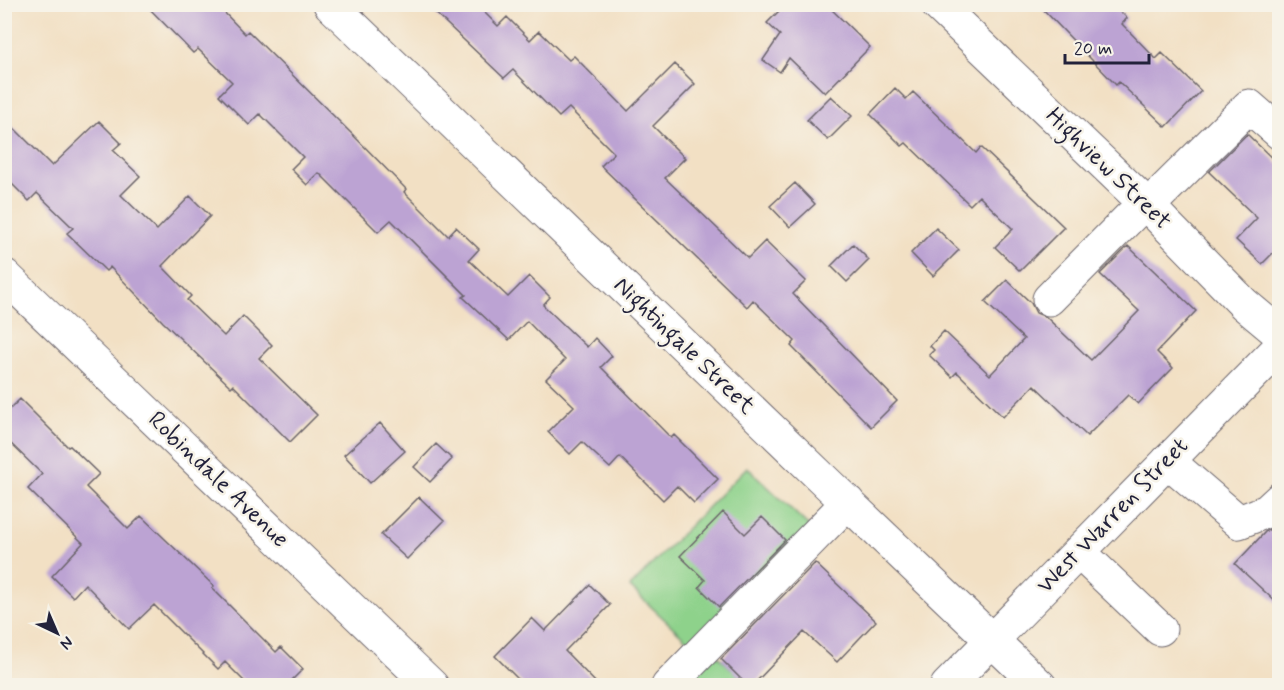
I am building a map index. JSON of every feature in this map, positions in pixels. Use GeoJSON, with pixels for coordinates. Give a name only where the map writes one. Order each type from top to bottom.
{"type":"FeatureCollection","features":[{"type":"Feature","properties":{"kind":"street","name":"Nightingale Street"},"geometry":{"type":"LineString","coordinates":[[330,4],[1040,686]]}},
{"type":"Feature","properties":{"kind":"street","name":"Highview Street"},"geometry":{"type":"LineString","coordinates":[[937,4],[1146,204],[1245,304],[1280,334]]}},
{"type":"Feature","properties":{"kind":"street"},"geometry":{"type":"LineString","coordinates":[[1048,299],[1249,106],[1280,133]]}},
{"type":"Feature","properties":{"kind":"street","name":"Robindale Avenue"},"geometry":{"type":"LineString","coordinates":[[4,275],[432,686]]}},
{"type":"Feature","properties":{"kind":"street","name":"West Warren Street"},"geometry":{"type":"LineString","coordinates":[[947,686],[1280,347]]}},
{"type":"Feature","properties":{"kind":"street"},"geometry":{"type":"LineString","coordinates":[[1168,460],[1239,522],[1267,511],[1280,499]]}},
{"type":"Feature","properties":{"kind":"street"},"geometry":{"type":"LineString","coordinates":[[668,686],[848,502]]}},
{"type":"Feature","properties":{"kind":"street"},"geometry":{"type":"LineString","coordinates":[[1079,552],[1160,628]]}},
{"type":"Feature","properties":{"kind":"green space"},"geometry":{"type":"Polygon","coordinates":[[[747,467],[811,528],[695,648],[630,587],[747,467]]]}},
{"type":"Feature","properties":{"kind":"green space"},"geometry":{"type":"Polygon","coordinates":[[[715,653],[748,685],[685,686],[715,653]]]}},
{"type":"Feature","properties":{"kind":"building"},"geometry":{"type":"Polygon","coordinates":[[[145,4],[216,4],[245,34],[248,31],[354,136],[406,189],[404,192],[448,236],[456,227],[479,249],[469,260],[508,297],[529,276],[550,297],[543,305],[587,347],[595,338],[612,356],[601,367],[671,438],[674,435],[718,479],[694,503],[677,486],[663,500],[620,457],[610,468],[582,442],[570,454],[548,432],[574,406],[546,379],[565,360],[527,321],[509,340],[463,297],[466,295],[391,220],[378,232],[319,173],[307,185],[291,169],[303,157],[260,114],[249,125],[219,95],[232,82],[198,49],[193,53],[145,4]]]}},
{"type":"Feature","properties":{"kind":"building"},"geometry":{"type":"Polygon","coordinates":[[[426,4],[476,4],[498,26],[507,17],[530,40],[539,31],[569,60],[574,56],[628,111],[675,64],[695,84],[653,126],[685,158],[665,178],[748,258],[765,241],[806,281],[793,294],[897,401],[871,427],[791,346],[795,341],[753,300],[747,307],[601,166],[614,153],[569,108],[559,117],[513,70],[504,78],[426,4]]]}},
{"type":"Feature","properties":{"kind":"building"},"geometry":{"type":"Polygon","coordinates":[[[786,4],[826,4],[870,47],[825,93],[789,58],[780,72],[763,60],[780,35],[767,23],[786,4]]]}},
{"type":"Feature","properties":{"kind":"building"},"geometry":{"type":"Polygon","coordinates":[[[1038,4],[1113,4],[1127,18],[1122,24],[1156,59],[1162,53],[1201,91],[1166,127],[1119,82],[1116,85],[1038,4]]]}},
{"type":"Feature","properties":{"kind":"building"},"geometry":{"type":"Polygon","coordinates":[[[895,88],[906,99],[913,92],[976,153],[981,147],[1064,227],[1020,271],[995,247],[1013,229],[979,196],[970,205],[906,143],[902,146],[870,114],[895,88]]]}},
{"type":"Feature","properties":{"kind":"building"},"geometry":{"type":"Polygon","coordinates":[[[831,96],[852,116],[828,140],[807,120],[831,96]]]}},
{"type":"Feature","properties":{"kind":"building"},"geometry":{"type":"Polygon","coordinates":[[[4,118],[52,166],[99,121],[121,143],[113,150],[140,176],[121,195],[157,230],[190,196],[210,216],[162,266],[191,296],[187,300],[224,336],[243,316],[272,345],[259,358],[317,415],[290,442],[233,385],[231,387],[163,322],[110,267],[106,271],[67,233],[73,228],[37,193],[29,201],[4,176],[4,118]]]}},
{"type":"Feature","properties":{"kind":"building"},"geometry":{"type":"Polygon","coordinates":[[[1247,134],[1280,166],[1280,246],[1262,264],[1236,240],[1257,218],[1209,172],[1247,134]]]}},
{"type":"Feature","properties":{"kind":"building"},"geometry":{"type":"Polygon","coordinates":[[[795,183],[815,204],[790,227],[770,206],[795,183]]]}},
{"type":"Feature","properties":{"kind":"building"},"geometry":{"type":"Polygon","coordinates":[[[936,228],[959,250],[933,276],[911,253],[936,228]]]}},
{"type":"Feature","properties":{"kind":"building"},"geometry":{"type":"Polygon","coordinates":[[[853,244],[869,260],[847,282],[831,266],[853,244]]]}},
{"type":"Feature","properties":{"kind":"building"},"geometry":{"type":"Polygon","coordinates":[[[1128,246],[1196,311],[1157,352],[1173,368],[1138,404],[1128,395],[1087,436],[1034,385],[1003,417],[957,372],[952,377],[929,355],[934,350],[930,346],[944,331],[990,375],[1024,339],[985,302],[1007,280],[1031,303],[1036,313],[1046,317],[1091,360],[1139,311],[1100,274],[1128,246]]]}},
{"type":"Feature","properties":{"kind":"building"},"geometry":{"type":"Polygon","coordinates":[[[20,399],[99,474],[86,487],[128,529],[141,516],[214,586],[212,588],[276,652],[281,647],[303,669],[286,686],[249,686],[225,662],[218,669],[154,605],[129,629],[85,584],[73,597],[52,576],[83,543],[28,489],[42,474],[4,437],[4,415],[20,399]]]}},
{"type":"Feature","properties":{"kind":"building"},"geometry":{"type":"Polygon","coordinates":[[[380,423],[405,451],[370,483],[344,455],[380,423]]]}},
{"type":"Feature","properties":{"kind":"building"},"geometry":{"type":"Polygon","coordinates":[[[436,444],[452,459],[430,482],[414,467],[436,444]]]}},
{"type":"Feature","properties":{"kind":"building"},"geometry":{"type":"Polygon","coordinates":[[[419,497],[444,521],[407,559],[381,535],[419,497]]]}},
{"type":"Feature","properties":{"kind":"building"},"geometry":{"type":"Polygon","coordinates":[[[723,512],[745,534],[762,517],[785,540],[719,607],[699,587],[705,580],[680,556],[723,512]]]}},
{"type":"Feature","properties":{"kind":"building"},"geometry":{"type":"Polygon","coordinates":[[[1280,525],[1280,606],[1235,564],[1266,531],[1280,525]]]}},
{"type":"Feature","properties":{"kind":"building"},"geometry":{"type":"Polygon","coordinates":[[[815,563],[876,621],[837,662],[804,632],[752,686],[748,686],[721,659],[815,563]]]}},
{"type":"Feature","properties":{"kind":"building"},"geometry":{"type":"Polygon","coordinates":[[[590,585],[610,605],[565,651],[599,686],[525,686],[495,656],[532,618],[545,631],[590,585]]]}}]}
